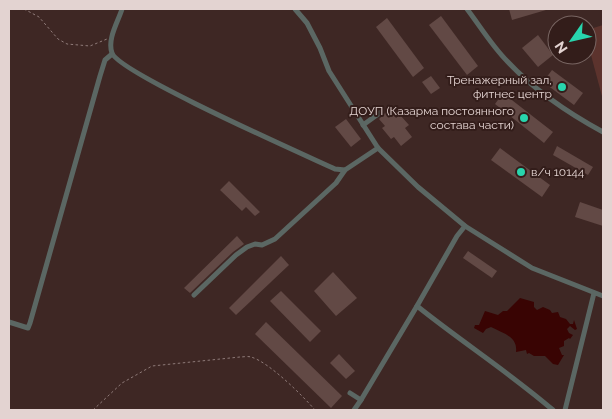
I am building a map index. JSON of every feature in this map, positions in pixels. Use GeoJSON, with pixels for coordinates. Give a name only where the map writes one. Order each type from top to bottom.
{"type":"FeatureCollection","features":[{"type":"Feature","properties":{"kind":"street"},"geometry":{"type":"LineString","coordinates":[[122,9],[112,36],[112,54],[123,65],[170,90],[336,169],[345,170]]}},
{"type":"Feature","properties":{"kind":"street"},"geometry":{"type":"LineString","coordinates":[[295,9],[307,23],[329,71],[378,148],[418,187],[464,226],[532,268],[603,296]]}},
{"type":"Feature","properties":{"kind":"street"},"geometry":{"type":"LineString","coordinates":[[467,9],[505,60],[530,85],[583,121],[603,132]]}},
{"type":"Feature","properties":{"kind":"street"},"geometry":{"type":"LineString","coordinates":[[9,322],[28,328],[30,323],[100,76],[105,60],[112,54]]}},
{"type":"Feature","properties":{"kind":"street"},"geometry":{"type":"LineString","coordinates":[[363,125],[381,112]]}},
{"type":"Feature","properties":{"kind":"street"},"geometry":{"type":"LineString","coordinates":[[194,295],[241,251],[255,244],[262,245],[275,238],[336,183],[345,170],[378,148]]}},
{"type":"Feature","properties":{"kind":"street"},"geometry":{"type":"LineString","coordinates":[[354,410],[464,226]]}},
{"type":"Feature","properties":{"kind":"street"},"geometry":{"type":"LineString","coordinates":[[565,410],[594,293]]}},
{"type":"Feature","properties":{"kind":"street"},"geometry":{"type":"LineString","coordinates":[[417,306],[553,410]]}},
{"type":"Feature","properties":{"kind":"street"},"geometry":{"type":"LineString","coordinates":[[350,394],[361,400]]}},
{"type":"Feature","properties":{"kind":"path"},"geometry":{"type":"LineString","coordinates":[[24,9],[39,17],[58,39],[67,44],[90,46],[112,36]]}},
{"type":"Feature","properties":{"kind":"path"},"geometry":{"type":"LineString","coordinates":[[93,410],[122,383],[152,366],[251,357],[290,385],[315,410]]}},
{"type":"Feature","properties":{"kind":"shaded area"},"geometry":{"type":"Polygon","coordinates":[[[603,25],[603,100],[594,65],[597,65],[597,27],[603,25]]]}},
{"type":"Feature","properties":{"kind":"shaded area"},"geometry":{"type":"Polygon","coordinates":[[[520,298],[534,302],[534,307],[537,310],[543,307],[552,313],[558,312],[560,317],[566,319],[570,324],[573,324],[574,320],[577,329],[575,330],[570,326],[567,329],[573,335],[570,339],[564,341],[564,346],[559,348],[562,355],[564,355],[558,365],[553,364],[545,356],[527,354],[526,350],[516,352],[512,339],[491,327],[483,333],[474,328],[475,325],[479,325],[485,311],[498,315],[503,311],[507,311],[520,298]]]}},
{"type":"Feature","properties":{"kind":"building"},"geometry":{"type":"Polygon","coordinates":[[[509,9],[545,9],[546,10],[512,20],[509,9]]]}},
{"type":"Feature","properties":{"kind":"building"},"geometry":{"type":"Polygon","coordinates":[[[441,16],[478,66],[467,75],[429,25],[441,16]]]}},
{"type":"Feature","properties":{"kind":"building"},"geometry":{"type":"Polygon","coordinates":[[[387,18],[424,68],[413,77],[376,27],[387,18]]]}},
{"type":"Feature","properties":{"kind":"building"},"geometry":{"type":"Polygon","coordinates":[[[538,35],[547,47],[547,60],[538,67],[522,48],[538,35]]]}},
{"type":"Feature","properties":{"kind":"building"},"geometry":{"type":"Polygon","coordinates":[[[552,70],[583,93],[574,105],[543,82],[552,70]]]}},
{"type":"Feature","properties":{"kind":"building"},"geometry":{"type":"Polygon","coordinates":[[[431,76],[440,88],[431,94],[422,82],[431,76]]]}},
{"type":"Feature","properties":{"kind":"building","name":"ДОУП (Казарма постоянного состава части)"},"geometry":{"type":"Polygon","coordinates":[[[503,93],[553,132],[544,143],[495,104],[503,93]]]}},
{"type":"Feature","properties":{"kind":"building"},"geometry":{"type":"Polygon","coordinates":[[[389,109],[396,118],[400,115],[409,125],[405,128],[412,137],[401,146],[394,137],[391,139],[382,128],[385,126],[379,119],[389,109]]]}},
{"type":"Feature","properties":{"kind":"building"},"geometry":{"type":"Polygon","coordinates":[[[346,119],[361,139],[351,147],[335,127],[346,119]]]}},
{"type":"Feature","properties":{"kind":"building"},"geometry":{"type":"Polygon","coordinates":[[[557,146],[593,167],[588,175],[553,155],[557,146]]]}},
{"type":"Feature","properties":{"kind":"building","name":"в/ч 10144"},"geometry":{"type":"Polygon","coordinates":[[[500,148],[550,185],[542,197],[491,160],[500,148]]]}},
{"type":"Feature","properties":{"kind":"building"},"geometry":{"type":"Polygon","coordinates":[[[229,181],[260,212],[255,216],[246,207],[242,211],[220,190],[229,181]]]}},
{"type":"Feature","properties":{"kind":"building"},"geometry":{"type":"Polygon","coordinates":[[[580,202],[603,210],[603,226],[575,217],[580,202]]]}},
{"type":"Feature","properties":{"kind":"building"},"geometry":{"type":"Polygon","coordinates":[[[237,236],[244,244],[190,293],[184,288],[237,236]]]}},
{"type":"Feature","properties":{"kind":"building"},"geometry":{"type":"Polygon","coordinates":[[[468,251],[497,271],[492,278],[463,258],[468,251]]]}},
{"type":"Feature","properties":{"kind":"building"},"geometry":{"type":"Polygon","coordinates":[[[281,256],[289,265],[236,315],[229,308],[281,256]]]}},
{"type":"Feature","properties":{"kind":"building"},"geometry":{"type":"Polygon","coordinates":[[[333,272],[357,298],[336,316],[314,291],[333,272]]]}},
{"type":"Feature","properties":{"kind":"building"},"geometry":{"type":"Polygon","coordinates":[[[281,291],[321,331],[310,342],[270,301],[281,291]]]}},
{"type":"Feature","properties":{"kind":"building"},"geometry":{"type":"Polygon","coordinates":[[[266,322],[342,396],[331,408],[255,334],[266,322]]]}},
{"type":"Feature","properties":{"kind":"building"},"geometry":{"type":"Polygon","coordinates":[[[339,354],[355,371],[346,379],[330,363],[339,354]]]}},
{"type":"Feature","properties":{"kind":"place","name":"Тренажерный зал, фитнес центр"},"geometry":{"type":"Point","coordinates":[562,87]}},
{"type":"Feature","properties":{"kind":"place","name":"ДОУП (Казарма постоянного состава части)"},"geometry":{"type":"Point","coordinates":[524,118]}},
{"type":"Feature","properties":{"kind":"place","name":"в/ч 10144"},"geometry":{"type":"Point","coordinates":[521,172]}}]}
